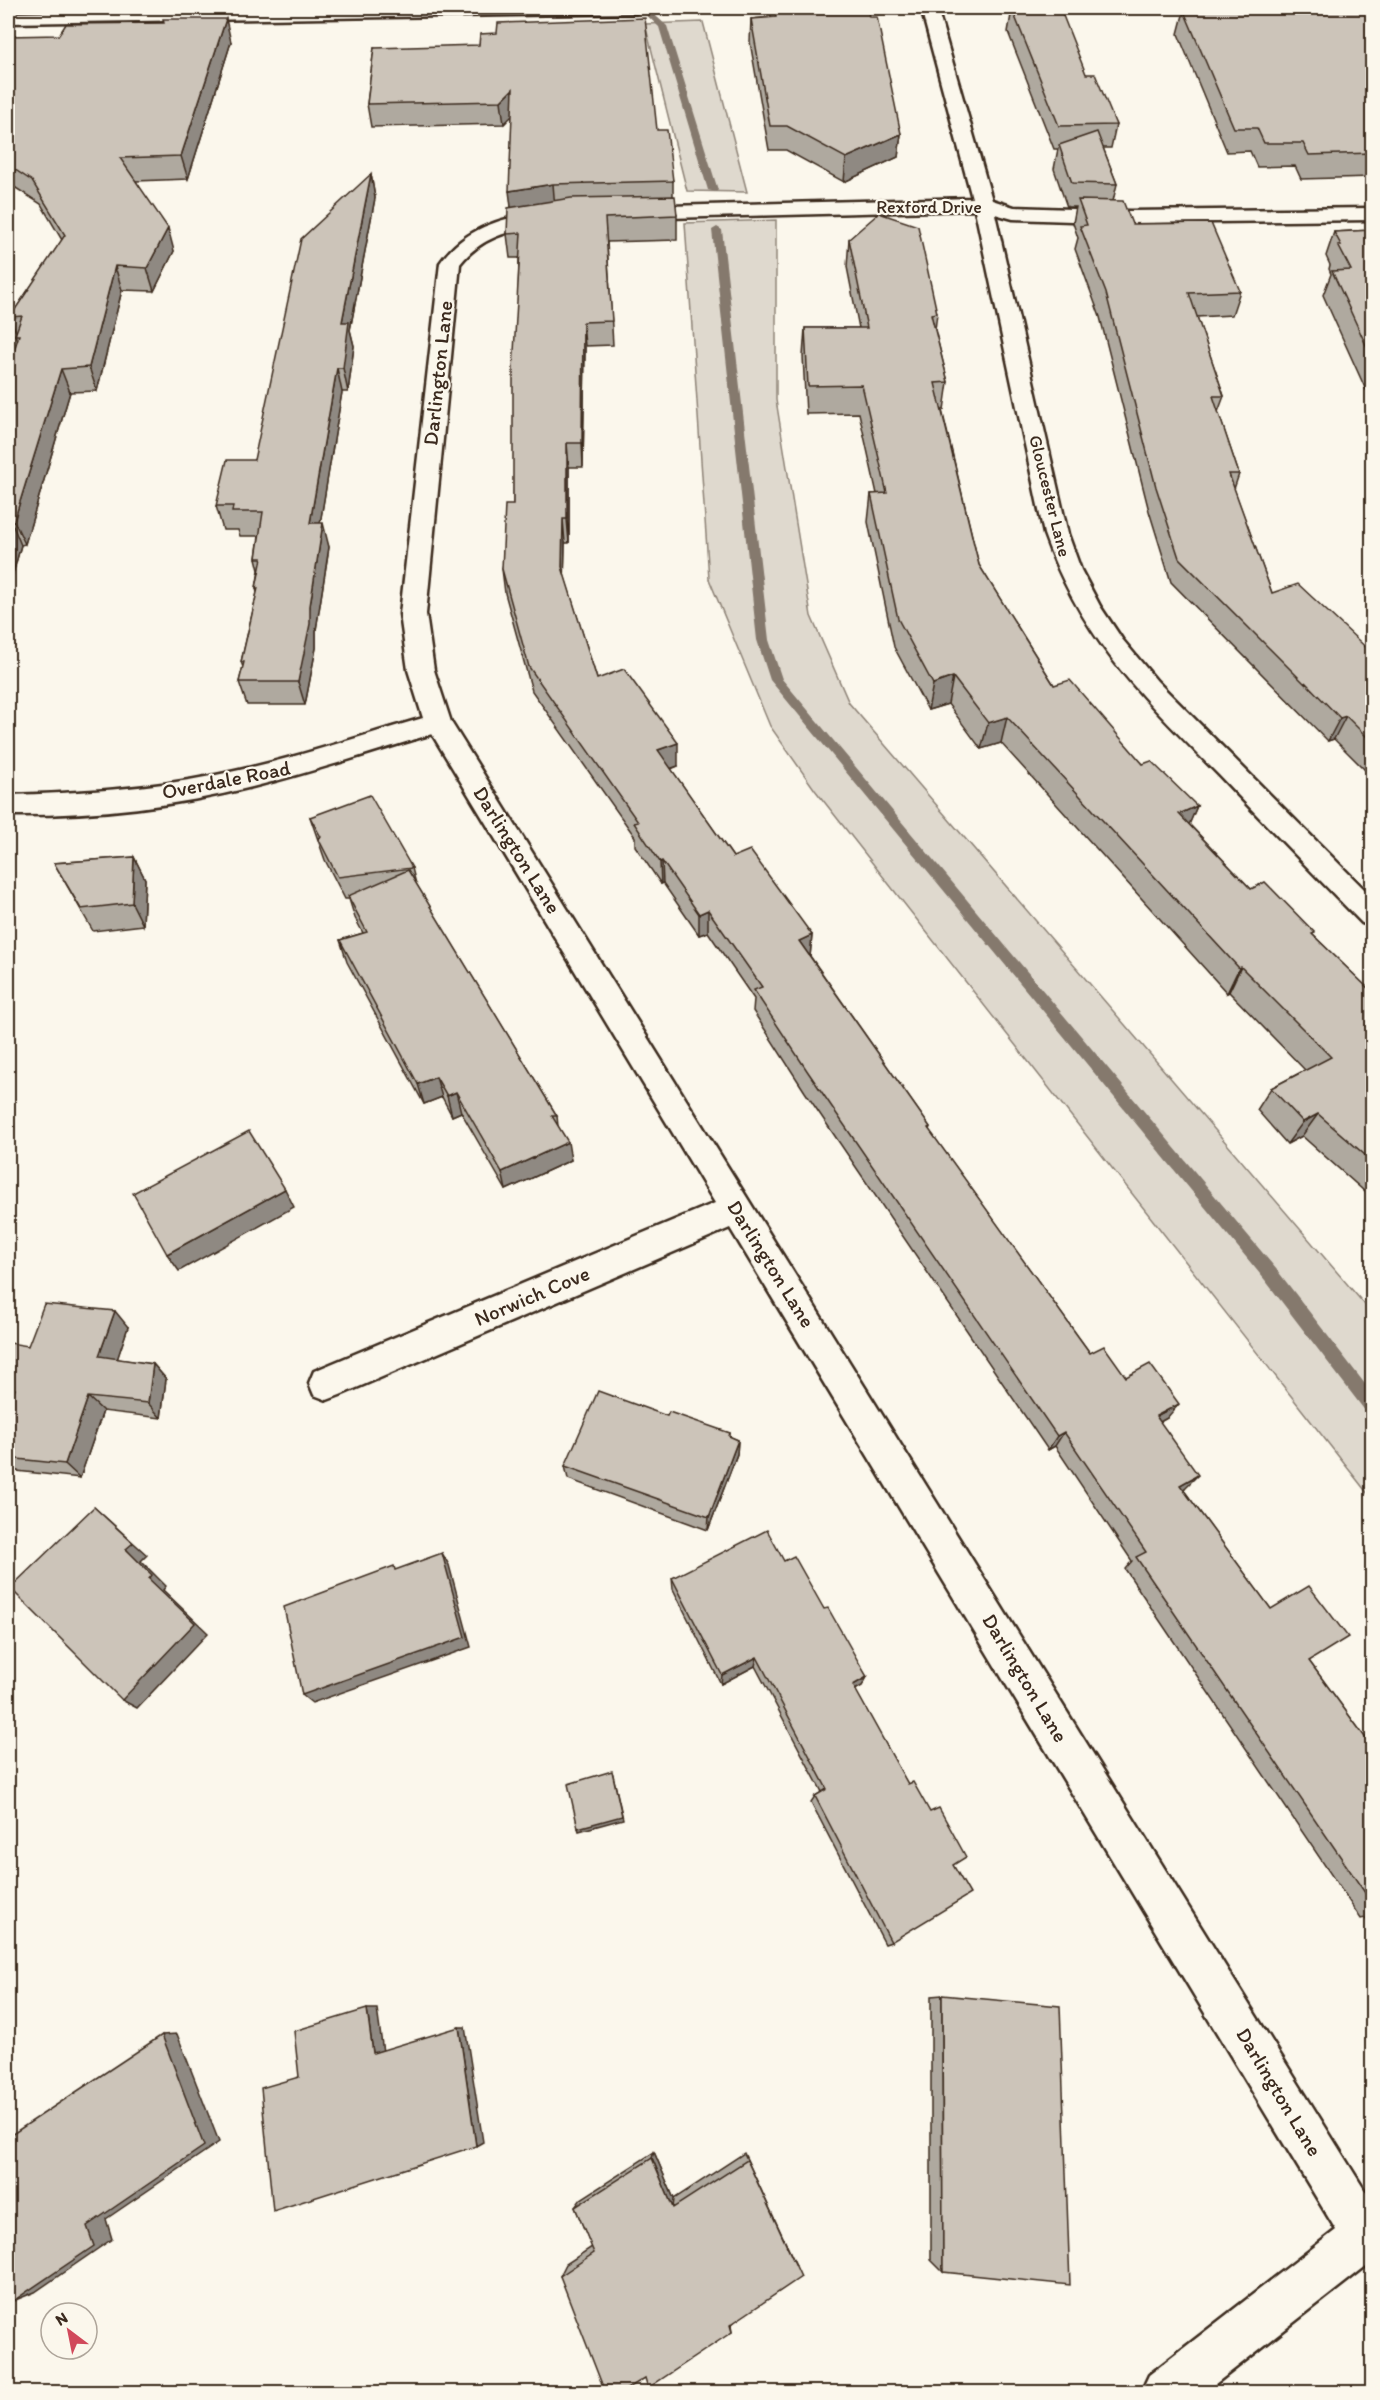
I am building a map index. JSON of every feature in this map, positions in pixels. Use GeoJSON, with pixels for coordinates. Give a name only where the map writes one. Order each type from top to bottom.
{"type":"FeatureCollection","features":[{"type":"Feature","properties":{"kind":"street"},"geometry":{"type":"LineString","coordinates":[[8,18],[636,8]]}},
{"type":"Feature","properties":{"kind":"street","name":"Gloucester Lane"},"geometry":{"type":"LineString","coordinates":[[929,8],[984,204],[1056,534],[1069,570],[1088,607],[1113,645],[1148,687],[1372,915]]}},
{"type":"Feature","properties":{"kind":"street","name":"Rexford Drive"},"geometry":{"type":"LineString","coordinates":[[607,213],[984,204],[1013,213],[1130,217],[1372,214]]}},
{"type":"Feature","properties":{"kind":"street","name":"Darlington Lane"},"geometry":{"type":"LineString","coordinates":[[572,214],[530,219],[488,231],[471,240],[458,251],[450,263],[413,614],[416,650],[424,686],[438,723],[1370,2241]]}},
{"type":"Feature","properties":{"kind":"street","name":"Overdale Road"},"geometry":{"type":"LineString","coordinates":[[8,805],[69,804],[130,798],[225,782],[283,770],[438,723]]}},
{"type":"Feature","properties":{"kind":"street","name":"Norwich Cove"},"geometry":{"type":"LineString","coordinates":[[327,1383],[738,1209]]}},
{"type":"Feature","properties":{"kind":"street"},"geometry":{"type":"LineString","coordinates":[[1166,2392],[1370,2241]]}},
{"type":"Feature","properties":{"kind":"shaded area"},"geometry":{"type":"Polygon","coordinates":[[[703,22],[747,192],[687,191],[645,24],[703,22]]]}},
{"type":"Feature","properties":{"kind":"shaded area"},"geometry":{"type":"Polygon","coordinates":[[[776,220],[776,400],[811,616],[849,703],[1372,1313],[1372,1499],[815,790],[770,726],[709,579],[685,223],[776,220]]]}},
{"type":"Feature","properties":{"kind":"building"},"geometry":{"type":"Polygon","coordinates":[[[775,8],[867,8],[869,17],[877,17],[901,134],[846,158],[787,126],[770,126],[751,19],[776,17],[775,8]]]}},
{"type":"Feature","properties":{"kind":"building"},"geometry":{"type":"Polygon","coordinates":[[[1060,8],[1086,74],[1095,74],[1116,125],[1059,126],[1012,9],[1060,8]]]}},
{"type":"Feature","properties":{"kind":"building"},"geometry":{"type":"Polygon","coordinates":[[[1256,8],[1257,12],[1372,8],[1372,153],[1309,155],[1303,143],[1264,143],[1257,128],[1234,128],[1184,11],[1256,8]]]}},
{"type":"Feature","properties":{"kind":"building"},"geometry":{"type":"Polygon","coordinates":[[[645,18],[657,130],[667,130],[673,181],[553,184],[509,191],[513,89],[501,101],[367,104],[374,48],[479,45],[480,34],[497,33],[498,23],[645,18]]]}},
{"type":"Feature","properties":{"kind":"building"},"geometry":{"type":"Polygon","coordinates":[[[163,19],[226,19],[181,156],[120,158],[168,228],[147,268],[115,266],[89,367],[61,369],[14,521],[11,521],[8,531],[8,369],[19,335],[15,335],[22,316],[10,317],[65,235],[32,181],[8,165],[8,36],[59,35],[66,24],[164,23],[163,19]]]}},
{"type":"Feature","properties":{"kind":"building"},"geometry":{"type":"Polygon","coordinates":[[[1097,132],[1117,184],[1072,183],[1059,145],[1097,132]]]}},
{"type":"Feature","properties":{"kind":"building"},"geometry":{"type":"Polygon","coordinates":[[[371,174],[342,322],[349,322],[343,368],[337,368],[310,523],[323,523],[310,606],[310,624],[298,682],[239,682],[244,662],[241,662],[258,588],[256,588],[262,558],[256,558],[263,512],[232,512],[233,506],[216,506],[227,460],[254,460],[301,239],[371,174]]]}},
{"type":"Feature","properties":{"kind":"building"},"geometry":{"type":"Polygon","coordinates":[[[675,196],[677,215],[605,218],[612,321],[583,322],[582,443],[567,443],[567,519],[563,519],[562,567],[597,679],[624,669],[678,743],[658,750],[733,857],[750,850],[812,935],[799,941],[930,1127],[928,1128],[1090,1353],[1104,1346],[1126,1377],[1150,1364],[1179,1404],[1156,1416],[1198,1475],[1180,1485],[1271,1609],[1309,1586],[1348,1637],[1309,1661],[1370,1744],[1372,1743],[1372,1903],[1136,1557],[1146,1552],[1064,1432],[1057,1436],[808,1072],[754,990],[762,987],[708,910],[699,914],[662,861],[660,862],[634,823],[638,822],[529,667],[502,569],[505,505],[513,505],[513,369],[521,233],[507,234],[508,208],[571,198],[675,196]]]}},
{"type":"Feature","properties":{"kind":"building"},"geometry":{"type":"Polygon","coordinates":[[[1078,200],[1123,201],[1132,224],[1211,223],[1240,291],[1189,293],[1224,396],[1213,396],[1239,474],[1229,474],[1272,593],[1298,584],[1372,653],[1372,742],[1346,716],[1340,718],[1179,558],[1156,487],[1106,293],[1080,226],[1087,225],[1078,200]]]}},
{"type":"Feature","properties":{"kind":"building"},"geometry":{"type":"Polygon","coordinates":[[[879,213],[918,226],[937,313],[931,314],[948,382],[935,383],[979,565],[1054,685],[1070,680],[1143,764],[1151,761],[1197,806],[1179,814],[1251,889],[1265,882],[1315,933],[1312,934],[1372,992],[1372,1161],[1318,1114],[1303,1122],[1271,1088],[1331,1057],[1241,967],[1239,968],[1007,717],[988,723],[953,677],[933,684],[898,619],[871,494],[887,493],[862,385],[808,386],[805,328],[867,328],[849,239],[879,213]]]}},
{"type":"Feature","properties":{"kind":"building"},"geometry":{"type":"Polygon","coordinates":[[[1372,230],[1372,358],[1332,271],[1351,270],[1334,232],[1372,230]]]}},
{"type":"Feature","properties":{"kind":"building"},"geometry":{"type":"Polygon","coordinates":[[[370,795],[412,868],[338,877],[310,817],[370,795]]]}},
{"type":"Feature","properties":{"kind":"building"},"geometry":{"type":"Polygon","coordinates":[[[134,857],[132,903],[81,909],[54,863],[134,857]]]}},
{"type":"Feature","properties":{"kind":"building"},"geometry":{"type":"Polygon","coordinates":[[[408,870],[557,1116],[552,1116],[568,1142],[502,1172],[456,1092],[447,1096],[436,1077],[418,1084],[340,940],[367,932],[348,896],[408,870]]]}},
{"type":"Feature","properties":{"kind":"building"},"geometry":{"type":"Polygon","coordinates":[[[249,1131],[285,1189],[167,1254],[133,1193],[249,1131]]]}},
{"type":"Feature","properties":{"kind":"building"},"geometry":{"type":"Polygon","coordinates":[[[44,1304],[115,1311],[99,1356],[153,1364],[148,1403],[88,1397],[65,1464],[8,1458],[8,1409],[15,1389],[8,1388],[8,1349],[10,1343],[28,1346],[44,1304]]]}},
{"type":"Feature","properties":{"kind":"building"},"geometry":{"type":"Polygon","coordinates":[[[598,1391],[667,1416],[669,1412],[730,1433],[729,1436],[738,1440],[709,1517],[565,1466],[598,1391]]]}},
{"type":"Feature","properties":{"kind":"building"},"geometry":{"type":"Polygon","coordinates":[[[94,1507],[133,1543],[126,1549],[152,1575],[149,1579],[195,1623],[122,1700],[10,1588],[94,1507]]]}},
{"type":"Feature","properties":{"kind":"building"},"geometry":{"type":"Polygon","coordinates":[[[767,1530],[784,1561],[794,1556],[824,1609],[828,1608],[867,1677],[853,1685],[908,1784],[913,1782],[930,1812],[939,1808],[966,1857],[953,1865],[970,1894],[891,1942],[815,1796],[827,1789],[757,1657],[722,1675],[672,1578],[767,1530]]]}},
{"type":"Feature","properties":{"kind":"building"},"geometry":{"type":"Polygon","coordinates":[[[442,1553],[465,1637],[302,1695],[284,1607],[394,1566],[395,1570],[442,1553]]]}},
{"type":"Feature","properties":{"kind":"building"},"geometry":{"type":"Polygon","coordinates":[[[612,1771],[622,1816],[578,1828],[568,1784],[612,1771]]]}},
{"type":"Feature","properties":{"kind":"building"},"geometry":{"type":"Polygon","coordinates":[[[942,1995],[1060,2006],[1070,2285],[943,2272],[942,1995]]]}},
{"type":"Feature","properties":{"kind":"building"},"geometry":{"type":"Polygon","coordinates":[[[367,2009],[373,2053],[459,2027],[476,2146],[273,2211],[261,2088],[299,2077],[294,2031],[367,2009]]]}},
{"type":"Feature","properties":{"kind":"building"},"geometry":{"type":"Polygon","coordinates":[[[162,2035],[204,2146],[87,2226],[94,2246],[13,2301],[8,2283],[8,2137],[162,2035]]]}},
{"type":"Feature","properties":{"kind":"building"},"geometry":{"type":"Polygon","coordinates":[[[652,2158],[673,2208],[747,2160],[801,2277],[730,2325],[732,2332],[648,2388],[645,2378],[622,2392],[605,2392],[560,2276],[594,2253],[575,2207],[652,2158]]]}},
{"type":"Feature","properties":{"kind":"waterway"},"geometry":{"type":"LineString","coordinates":[[643,8],[663,26],[713,190]]}},
{"type":"Feature","properties":{"kind":"waterway"},"geometry":{"type":"LineString","coordinates":[[717,230],[763,640],[776,680],[1271,1275],[1372,1406]]}}]}
